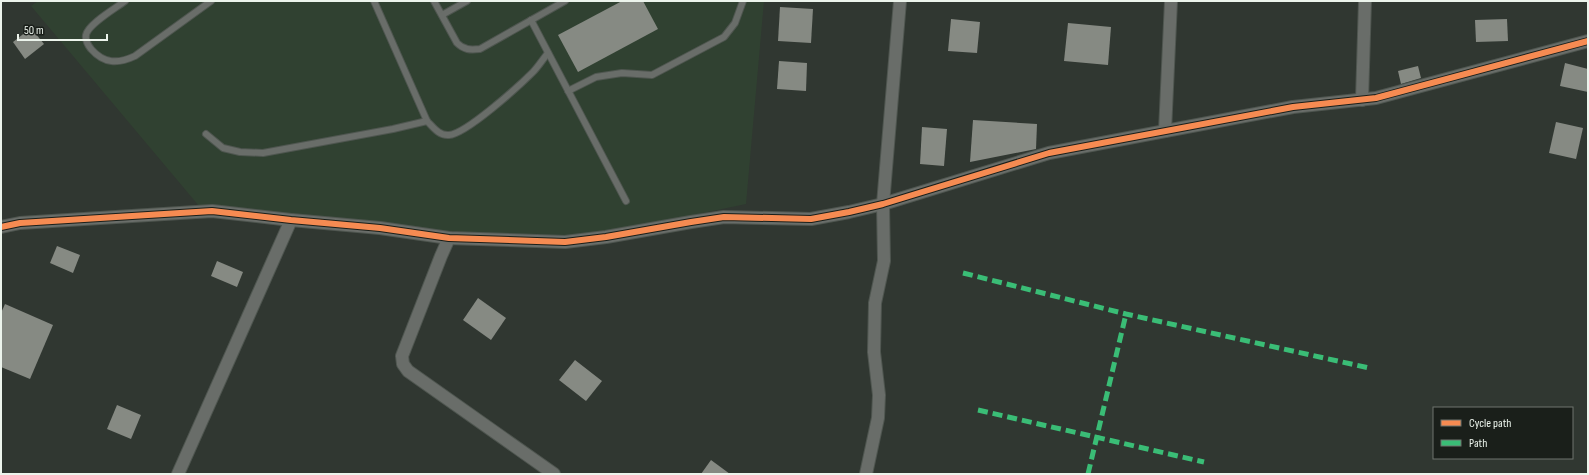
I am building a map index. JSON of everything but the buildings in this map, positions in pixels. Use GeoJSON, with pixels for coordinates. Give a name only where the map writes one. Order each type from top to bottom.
{"type":"FeatureCollection","features":[{"type":"Feature","properties":{"kind":"street"},"geometry":{"type":"LineString","coordinates":[[866,474],[878,418],[879,395],[874,352],[875,303],[884,261],[883,204],[900,1]]}},
{"type":"Feature","properties":{"kind":"street"},"geometry":{"type":"LineString","coordinates":[[1165,131],[1171,1]]}},
{"type":"Feature","properties":{"kind":"street"},"geometry":{"type":"LineString","coordinates":[[1362,100],[1365,1]]}},
{"type":"Feature","properties":{"kind":"street"},"geometry":{"type":"LineString","coordinates":[[1,227],[27,223],[194,211],[223,212],[380,228],[449,238],[566,242],[606,237],[724,217],[811,219],[883,204],[1049,153],[1293,107],[1376,98],[1588,41]]}},
{"type":"Feature","properties":{"kind":"street"},"geometry":{"type":"LineString","coordinates":[[178,474],[291,220]]}},
{"type":"Feature","properties":{"kind":"street"},"geometry":{"type":"LineString","coordinates":[[449,238],[402,356],[403,364],[408,372],[554,474]]}},
{"type":"Feature","properties":{"kind":"lane"},"geometry":{"type":"LineString","coordinates":[[125,1],[89,28],[85,35],[87,44],[97,56],[110,61],[123,61],[135,56],[211,1]]}},
{"type":"Feature","properties":{"kind":"lane"},"geometry":{"type":"LineString","coordinates":[[374,1],[427,120],[436,132],[449,135],[462,131],[486,114],[533,72],[548,53]]}},
{"type":"Feature","properties":{"kind":"lane"},"geometry":{"type":"LineString","coordinates":[[434,1],[457,42],[462,48],[467,50],[480,49],[565,1]]}},
{"type":"Feature","properties":{"kind":"lane"},"geometry":{"type":"LineString","coordinates":[[442,15],[467,1]]}},
{"type":"Feature","properties":{"kind":"lane"},"geometry":{"type":"LineString","coordinates":[[568,91],[596,77],[622,73],[652,75],[724,37],[735,23],[743,1]]}},
{"type":"Feature","properties":{"kind":"lane"},"geometry":{"type":"LineString","coordinates":[[531,20],[626,201]]}},
{"type":"Feature","properties":{"kind":"lane"},"geometry":{"type":"LineString","coordinates":[[206,134],[223,148],[240,152],[264,153],[393,129],[427,120]]}},
{"type":"Feature","properties":{"kind":"shaded area"},"geometry":{"type":"Polygon","coordinates":[[[38,1],[764,1],[746,204],[555,244],[199,206],[31,6],[38,1]]]}},
{"type":"Feature","properties":{"kind":"marked path"},"geometry":{"type":"LineString","coordinates":[[963,273],[1126,314],[1369,368]]}},
{"type":"Feature","properties":{"kind":"marked path"},"geometry":{"type":"LineString","coordinates":[[1088,474],[1126,314]]}},
{"type":"Feature","properties":{"kind":"marked path"},"geometry":{"type":"LineString","coordinates":[[978,410],[1204,462]]}},
{"type":"Feature","properties":{"kind":"cycle path"},"geometry":{"type":"LineString","coordinates":[[1,227],[20,223],[212,211],[380,228],[449,238],[565,242],[606,237],[724,217],[811,219],[883,204],[1049,153],[1293,107],[1376,98],[1588,41]]}}]}
